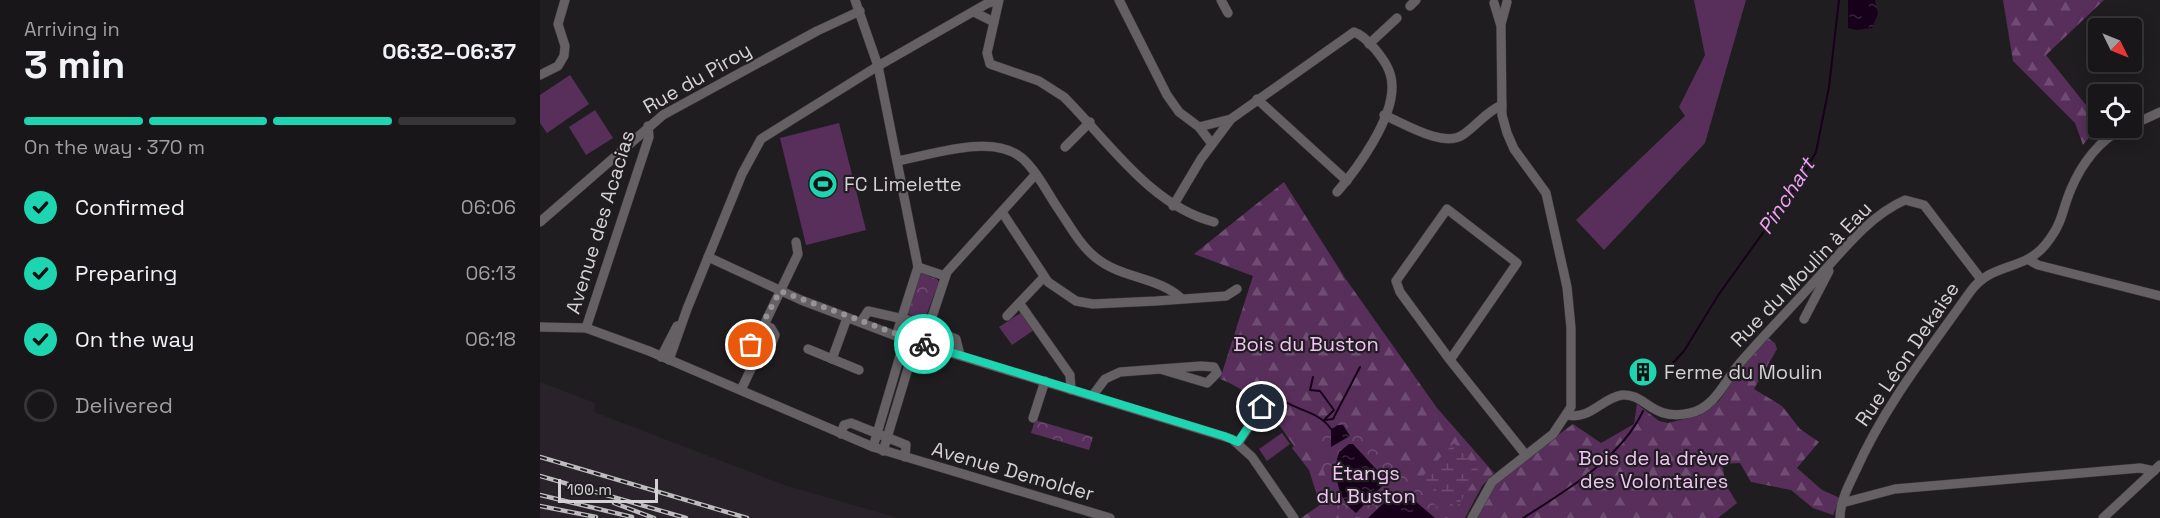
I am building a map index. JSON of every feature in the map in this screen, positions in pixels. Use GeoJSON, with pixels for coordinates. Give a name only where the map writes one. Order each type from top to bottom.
{"type":"FeatureCollection","features":[{"type":"Feature","properties":{"kind":"street"},"geometry":{"type":"LineString","coordinates":[[540,75],[558,66],[564,56],[565,46],[558,24],[565,0]]}},
{"type":"Feature","properties":{"kind":"street"},"geometry":{"type":"LineString","coordinates":[[855,0],[878,66],[918,267],[901,321],[900,337],[873,447]]}},
{"type":"Feature","properties":{"kind":"street"},"geometry":{"type":"LineString","coordinates":[[1119,0],[1167,95],[1179,112],[1199,127],[1212,144]]}},
{"type":"Feature","properties":{"kind":"street"},"geometry":{"type":"LineString","coordinates":[[1221,0],[1228,13]]}},
{"type":"Feature","properties":{"kind":"street"},"geometry":{"type":"LineString","coordinates":[[665,358],[742,174],[761,139],[878,66],[988,3],[998,1],[987,53],[990,64],[1049,86],[1090,122],[1147,184],[1173,206],[1201,220],[1214,222]]}},
{"type":"Feature","properties":{"kind":"street"},"geometry":{"type":"LineString","coordinates":[[1472,518],[1492,482],[1553,434],[1568,415],[1571,407],[1570,312],[1553,219],[1542,186],[1509,140],[1502,105],[1501,26],[1509,1],[1491,2],[1501,26]]}},
{"type":"Feature","properties":{"kind":"street","name":"Rue du Piroy"},"geometry":{"type":"LineString","coordinates":[[540,222],[648,126],[690,99],[817,31],[860,11]]}},
{"type":"Feature","properties":{"kind":"street"},"geometry":{"type":"LineString","coordinates":[[974,12],[994,22]]}},
{"type":"Feature","properties":{"kind":"street"},"geometry":{"type":"LineString","coordinates":[[1370,44],[1397,18]]}},
{"type":"Feature","properties":{"kind":"street"},"geometry":{"type":"LineString","coordinates":[[1173,206],[1231,118],[1350,33],[1359,34],[1384,61],[1391,75],[1392,96],[1366,155],[1337,192]]}},
{"type":"Feature","properties":{"kind":"street"},"geometry":{"type":"LineString","coordinates":[[1257,99],[1347,181]]}},
{"type":"Feature","properties":{"kind":"street"},"geometry":{"type":"LineString","coordinates":[[1384,116],[1442,140],[1455,140],[1494,108],[1502,105]]}},
{"type":"Feature","properties":{"kind":"street"},"geometry":{"type":"LineString","coordinates":[[2142,120],[2160,112]]}},
{"type":"Feature","properties":{"kind":"street"},"geometry":{"type":"LineString","coordinates":[[1199,127],[1231,118]]}},
{"type":"Feature","properties":{"kind":"street"},"geometry":{"type":"LineString","coordinates":[[1065,147],[1090,122]]}},
{"type":"Feature","properties":{"kind":"street","name":"Avenue des Acacias"},"geometry":{"type":"LineString","coordinates":[[586,327],[649,137],[648,126]]}},
{"type":"Feature","properties":{"kind":"street"},"geometry":{"type":"LineString","coordinates":[[1980,278],[2029,260],[2044,246],[2060,225],[2070,190],[2096,149],[2107,138]]}},
{"type":"Feature","properties":{"kind":"street"},"geometry":{"type":"LineString","coordinates":[[897,161],[978,146],[995,146],[1022,158],[1093,255],[1119,271],[1169,288],[1181,298]]}},
{"type":"Feature","properties":{"kind":"street"},"geometry":{"type":"LineString","coordinates":[[883,451],[920,343],[929,330],[945,276],[1035,175]]}},
{"type":"Feature","properties":{"kind":"street","name":"Rue du Moulin à Eau"},"geometry":{"type":"LineString","coordinates":[[1568,415],[1582,415],[1622,395],[1635,398],[1664,415],[1699,410],[1717,395],[1738,365],[1836,258],[1877,217],[1898,203],[1918,201],[1929,210],[1980,278]]}},
{"type":"Feature","properties":{"kind":"street"},"geometry":{"type":"LineString","coordinates":[[1450,360],[1517,263],[1447,209],[1396,281],[1400,292],[1450,360],[1525,454]]}},
{"type":"Feature","properties":{"kind":"street"},"geometry":{"type":"LineString","coordinates":[[1002,212],[1044,277],[1065,296],[1088,304],[1226,296],[1238,289]]}},
{"type":"Feature","properties":{"kind":"street"},"geometry":{"type":"LineString","coordinates":[[758,354],[751,345],[758,329],[764,325],[798,254],[796,242]]}},
{"type":"Feature","properties":{"kind":"street"},"geometry":{"type":"LineString","coordinates":[[708,257],[780,291],[900,337],[1093,395],[1238,442],[1252,457],[1294,518]]}},
{"type":"Feature","properties":{"kind":"street"},"geometry":{"type":"LineString","coordinates":[[1804,319],[1836,258]]}},
{"type":"Feature","properties":{"kind":"street"},"geometry":{"type":"LineString","coordinates":[[2029,260],[2053,269],[2160,296]]}},
{"type":"Feature","properties":{"kind":"street"},"geometry":{"type":"LineString","coordinates":[[918,267],[945,276]]}},
{"type":"Feature","properties":{"kind":"street"},"geometry":{"type":"LineString","coordinates":[[1007,316],[1044,277]]}},
{"type":"Feature","properties":{"kind":"street","name":"Rue Léon Dekaise"},"geometry":{"type":"LineString","coordinates":[[1840,518],[1842,503],[1870,441],[1898,392],[1980,278]]}},
{"type":"Feature","properties":{"kind":"street"},"geometry":{"type":"LineString","coordinates":[[1020,304],[1070,375],[1071,390]]}},
{"type":"Feature","properties":{"kind":"street"},"geometry":{"type":"LineString","coordinates":[[861,322],[868,311],[901,321],[908,320],[956,339],[960,355]]}},
{"type":"Feature","properties":{"kind":"street"},"geometry":{"type":"LineString","coordinates":[[832,359],[847,318]]}},
{"type":"Feature","properties":{"kind":"street"},"geometry":{"type":"LineString","coordinates":[[741,390],[758,354],[769,351],[775,335],[771,328],[764,325]]}},
{"type":"Feature","properties":{"kind":"street","name":"Avenue Demolder"},"geometry":{"type":"LineString","coordinates":[[540,327],[586,327],[665,358],[883,451],[1110,518]]}},
{"type":"Feature","properties":{"kind":"street"},"geometry":{"type":"LineString","coordinates":[[808,349],[859,370]]}},
{"type":"Feature","properties":{"kind":"street"},"geometry":{"type":"LineString","coordinates":[[1093,395],[1098,386],[1112,375],[1160,369],[1214,367],[1217,374],[1207,383],[1160,369]]}},
{"type":"Feature","properties":{"kind":"street"},"geometry":{"type":"LineString","coordinates":[[1033,418],[1045,381]]}},
{"type":"Feature","properties":{"kind":"street"},"geometry":{"type":"LineString","coordinates":[[1238,442],[1262,407]]}},
{"type":"Feature","properties":{"kind":"street","name":"Avenue Demolder"},"geometry":{"type":"LineString","coordinates":[[841,434],[848,422],[906,445],[905,458]]}},
{"type":"Feature","properties":{"kind":"street"},"geometry":{"type":"LineString","coordinates":[[1842,503],[1895,489],[2157,468]]}},
{"type":"Feature","properties":{"kind":"street"},"geometry":{"type":"LineString","coordinates":[[2103,518],[2157,468]]}},
{"type":"Feature","properties":{"kind":"shaded area"},"geometry":{"type":"Polygon","coordinates":[[[540,382],[595,403],[594,412],[784,485],[898,518],[540,518],[540,382]]]}},
{"type":"Feature","properties":{"kind":"green space"},"geometry":{"type":"Polygon","coordinates":[[[1694,0],[1746,0],[1705,143],[1604,250],[1576,220],[1685,116],[1679,107],[1705,55],[1694,0]]]}},
{"type":"Feature","properties":{"kind":"green space"},"geometry":{"type":"Polygon","coordinates":[[[2003,0],[2104,0],[2046,55],[2088,108],[2089,138],[2083,145],[2075,123],[2013,61],[2003,0]]]}},
{"type":"Feature","properties":{"kind":"green space"},"geometry":{"type":"Polygon","coordinates":[[[570,75],[589,104],[547,133],[540,123],[540,95],[570,75]]]}},
{"type":"Feature","properties":{"kind":"green space"},"geometry":{"type":"Polygon","coordinates":[[[595,110],[613,138],[586,155],[569,127],[595,110]]]}},
{"type":"Feature","properties":{"kind":"green space","name":"FC Limelette"},"geometry":{"type":"Polygon","coordinates":[[[839,123],[866,230],[806,245],[780,138],[839,123]]]}},
{"type":"Feature","properties":{"kind":"green space","name":"Bois du Buston"},"geometry":{"type":"Polygon","coordinates":[[[1284,182],[1345,278],[1437,408],[1494,473],[1482,486],[1465,518],[1301,518],[1320,505],[1309,470],[1292,448],[1294,446],[1268,409],[1268,405],[1220,379],[1253,276],[1194,254],[1284,182]]]}},
{"type":"Feature","properties":{"kind":"green space"},"geometry":{"type":"Polygon","coordinates":[[[921,273],[939,282],[924,321],[906,313],[921,273]]]}},
{"type":"Feature","properties":{"kind":"green space"},"geometry":{"type":"Polygon","coordinates":[[[1022,312],[1034,330],[1012,345],[999,327],[1022,312]]]}},
{"type":"Feature","properties":{"kind":"green space","name":"Bois de la drève des Volontaires"},"geometry":{"type":"Polygon","coordinates":[[[1768,338],[1775,343],[1777,349],[1754,389],[1782,406],[1800,429],[1819,442],[1797,468],[1822,490],[1840,498],[1833,515],[1813,508],[1791,490],[1751,482],[1740,463],[1722,464],[1726,485],[1737,503],[1718,518],[1476,518],[1497,480],[1573,424],[1601,443],[1634,424],[1637,404],[1659,421],[1668,423],[1700,415],[1719,401],[1741,368],[1768,338]]]}},
{"type":"Feature","properties":{"kind":"green space","name":"Étangs du Buston"},"geometry":{"type":"Polygon","coordinates":[[[1331,415],[1347,417],[1448,518],[1339,518],[1314,440],[1317,428],[1331,415]]]}},
{"type":"Feature","properties":{"kind":"green space"},"geometry":{"type":"Polygon","coordinates":[[[1035,420],[1093,437],[1089,450],[1031,433],[1035,420]]]}},
{"type":"Feature","properties":{"kind":"green space"},"geometry":{"type":"Polygon","coordinates":[[[1282,433],[1290,444],[1267,461],[1259,449],[1282,433]]]}},
{"type":"Feature","properties":{"kind":"green space"},"geometry":{"type":"Polygon","coordinates":[[[1454,443],[1480,472],[1456,508],[1422,477],[1454,443]]]}},
{"type":"Feature","properties":{"kind":"water"},"geometry":{"type":"Polygon","coordinates":[[[1848,0],[1875,0],[1878,14],[1872,28],[1856,30],[1848,28],[1848,0]]]}},
{"type":"Feature","properties":{"kind":"water"},"geometry":{"type":"Polygon","coordinates":[[[1343,425],[1350,436],[1331,447],[1331,429],[1343,425]]]}},
{"type":"Feature","properties":{"kind":"water"},"geometry":{"type":"Polygon","coordinates":[[[1349,444],[1353,444],[1387,481],[1356,513],[1341,494],[1336,469],[1339,452],[1349,444]]]}},
{"type":"Feature","properties":{"kind":"water"},"geometry":{"type":"Polygon","coordinates":[[[1388,499],[1415,501],[1435,518],[1368,518],[1388,499]]]}},
{"type":"Feature","properties":{"kind":"waterway","name":"Pinchart"},"geometry":{"type":"LineString","coordinates":[[1669,367],[1684,351],[1719,294],[1765,230],[1775,210],[1795,189],[1816,152],[1829,87],[1839,0]]}},
{"type":"Feature","properties":{"kind":"waterway"},"geometry":{"type":"LineString","coordinates":[[1324,420],[1333,419],[1360,367]]}},
{"type":"Feature","properties":{"kind":"waterway"},"geometry":{"type":"LineString","coordinates":[[1313,377],[1310,390],[1320,391],[1334,410],[1325,419]]}},
{"type":"Feature","properties":{"kind":"waterway"},"geometry":{"type":"LineString","coordinates":[[1275,395],[1319,418],[1331,429]]}},
{"type":"Feature","properties":{"kind":"waterway","name":"Pinchart"},"geometry":{"type":"LineString","coordinates":[[1523,518],[1574,485],[1607,458],[1621,444],[1643,411]]}},
{"type":"Feature","properties":{"kind":"railway"},"geometry":{"type":"LineString","coordinates":[[540,457],[747,518]]}},
{"type":"Feature","properties":{"kind":"railway"},"geometry":{"type":"LineString","coordinates":[[540,476],[686,518]]}},
{"type":"Feature","properties":{"kind":"railway"},"geometry":{"type":"LineString","coordinates":[[540,495],[632,517]]}},
{"type":"Feature","properties":{"kind":"railway"},"geometry":{"type":"LineString","coordinates":[[614,503],[654,518]]}},
{"type":"Feature","properties":{"kind":"railway"},"geometry":{"type":"LineString","coordinates":[[540,506],[596,517]]}},
{"type":"Feature","properties":{"kind":"way so far"},"geometry":{"type":"LineString","coordinates":[[751,345],[758,329],[764,325],[780,291],[847,318],[924,344]]}},
{"type":"Feature","properties":{"kind":"place","name":"FC Limelette"},"geometry":{"type":"Point","coordinates":[823,184]}},
{"type":"Feature","properties":{"kind":"place","name":"Ferme du Moulin"},"geometry":{"type":"Point","coordinates":[1643,372]}},
{"type":"Feature","properties":{"kind":"route"},"geometry":{"type":"LineString","coordinates":[[924,344],[1238,442],[1262,407]]}}]}
